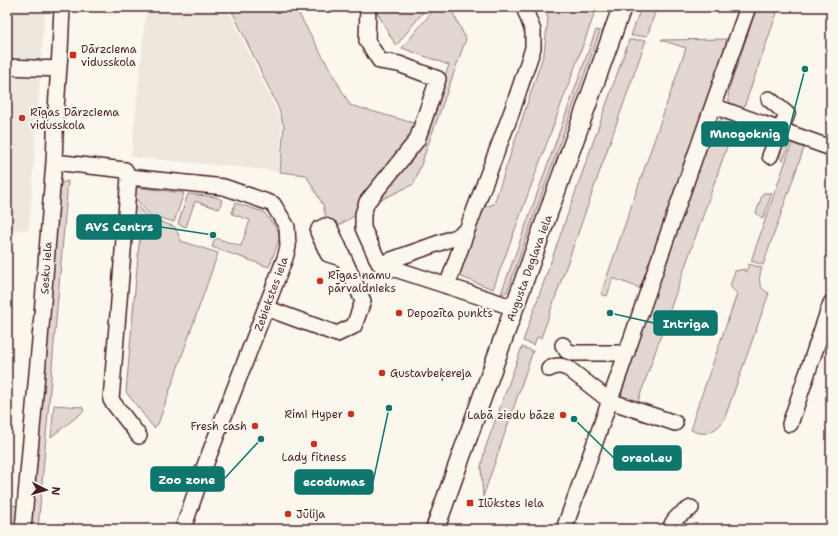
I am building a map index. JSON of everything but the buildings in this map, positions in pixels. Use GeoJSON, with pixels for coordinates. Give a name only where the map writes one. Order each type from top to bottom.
{"type":"FeatureCollection","features":[{"type":"Feature","properties":{"kind":"main road","name":"Augusta Deglava iela"},"geometry":{"type":"LineString","coordinates":[[435,529],[622,7]]}},
{"type":"Feature","properties":{"kind":"street","name":"Sesku iela"},"geometry":{"type":"LineString","coordinates":[[23,529],[54,162],[62,7]]}},
{"type":"Feature","properties":{"kind":"street"},"geometry":{"type":"LineString","coordinates":[[368,7],[367,41],[380,61],[399,64],[438,79],[417,140],[367,202],[363,214],[363,228],[380,264],[515,308]]}},
{"type":"Feature","properties":{"kind":"street"},"geometry":{"type":"LineString","coordinates":[[447,286],[512,111],[533,48],[533,31],[524,7]]}},
{"type":"Feature","properties":{"kind":"street"},"geometry":{"type":"LineString","coordinates":[[564,529],[748,7]]}},
{"type":"Feature","properties":{"kind":"street"},"geometry":{"type":"LineString","coordinates":[[7,67],[59,69]]}},
{"type":"Feature","properties":{"kind":"street"},"geometry":{"type":"LineString","coordinates":[[769,99],[786,114],[770,156]]}},
{"type":"Feature","properties":{"kind":"street"},"geometry":{"type":"LineString","coordinates":[[713,106],[831,148]]}},
{"type":"Feature","properties":{"kind":"street","name":"Zebiekstes iela"},"geometry":{"type":"LineString","coordinates":[[54,162],[125,170],[129,178],[224,187],[273,204],[287,227],[288,247],[285,258],[204,468],[183,529]]}},
{"type":"Feature","properties":{"kind":"street"},"geometry":{"type":"LineString","coordinates":[[129,178],[111,400],[139,436]]}},
{"type":"Feature","properties":{"kind":"street"},"geometry":{"type":"LineString","coordinates":[[380,264],[456,238],[467,230]]}},
{"type":"Feature","properties":{"kind":"street"},"geometry":{"type":"LineString","coordinates":[[266,308],[337,334],[354,326],[363,301],[344,259]]}},
{"type":"Feature","properties":{"kind":"street"},"geometry":{"type":"LineString","coordinates":[[790,424],[831,303]]}},
{"type":"Feature","properties":{"kind":"street"},"geometry":{"type":"LineString","coordinates":[[563,345],[567,351],[573,353],[627,353]]}},
{"type":"Feature","properties":{"kind":"street"},"geometry":{"type":"LineString","coordinates":[[549,369],[555,366],[562,366],[569,369],[610,401],[675,423]]}},
{"type":"Feature","properties":{"kind":"street"},"geometry":{"type":"LineString","coordinates":[[670,529],[672,522],[679,515],[691,508]]}},
{"type":"Feature","properties":{"kind":"shaded area","name":"Rīgas Dārzciema vidusskola"},"geometry":{"type":"Polygon","coordinates":[[[7,7],[45,7],[29,230],[7,229],[7,7]]]}},
{"type":"Feature","properties":{"kind":"shaded area"},"geometry":{"type":"Polygon","coordinates":[[[146,7],[227,7],[282,122],[279,171],[131,157],[146,7]]]}},
{"type":"Feature","properties":{"kind":"shaded area"},"geometry":{"type":"Polygon","coordinates":[[[230,7],[295,7],[350,105],[417,124],[398,156],[359,213],[336,227],[327,222],[323,205],[306,175],[280,172],[284,126],[278,107],[230,7]]]}},
{"type":"Feature","properties":{"kind":"shaded area"},"geometry":{"type":"Polygon","coordinates":[[[374,7],[427,7],[396,46],[374,7]]]}},
{"type":"Feature","properties":{"kind":"shaded area"},"geometry":{"type":"Polygon","coordinates":[[[436,7],[450,7],[466,39],[414,184],[370,205],[423,138],[449,65],[402,48],[436,7]]]}},
{"type":"Feature","properties":{"kind":"shaded area"},"geometry":{"type":"Polygon","coordinates":[[[543,7],[597,7],[493,289],[456,275],[481,208],[494,204],[544,53],[548,18],[543,7]]]}},
{"type":"Feature","properties":{"kind":"shaded area"},"geometry":{"type":"Polygon","coordinates":[[[641,7],[657,7],[647,36],[631,36],[641,7]]]}},
{"type":"Feature","properties":{"kind":"shaded area"},"geometry":{"type":"Polygon","coordinates":[[[757,7],[779,7],[743,110],[730,103],[728,94],[757,7]]]}},
{"type":"Feature","properties":{"kind":"shaded area"},"geometry":{"type":"Polygon","coordinates":[[[596,30],[600,31],[507,292],[501,294],[596,30]]]}},
{"type":"Feature","properties":{"kind":"shaded area"},"geometry":{"type":"Polygon","coordinates":[[[728,39],[642,289],[613,278],[607,296],[601,294],[686,48],[661,40],[728,39]]]}},
{"type":"Feature","properties":{"kind":"shaded area"},"geometry":{"type":"Polygon","coordinates":[[[629,40],[646,40],[541,338],[537,337],[534,345],[523,341],[629,40]]]}},
{"type":"Feature","properties":{"kind":"shaded area"},"geometry":{"type":"Polygon","coordinates":[[[726,118],[736,121],[637,404],[622,396],[622,381],[715,125],[720,120],[726,118]]]}},
{"type":"Feature","properties":{"kind":"shaded area"},"geometry":{"type":"Polygon","coordinates":[[[785,142],[790,143],[783,161],[779,152],[785,142]]]}},
{"type":"Feature","properties":{"kind":"shaded area"},"geometry":{"type":"Polygon","coordinates":[[[792,143],[804,148],[763,265],[751,261],[792,143]]]}},
{"type":"Feature","properties":{"kind":"shaded area"},"geometry":{"type":"Polygon","coordinates":[[[68,181],[38,529],[30,529],[59,184],[68,181]]]}},
{"type":"Feature","properties":{"kind":"shaded area"},"geometry":{"type":"Polygon","coordinates":[[[134,187],[184,193],[174,222],[150,215],[133,196],[134,187]]]}},
{"type":"Feature","properties":{"kind":"shaded area"},"geometry":{"type":"Polygon","coordinates":[[[763,193],[772,193],[763,219],[756,213],[763,193]]]}},
{"type":"Feature","properties":{"kind":"shaded area"},"geometry":{"type":"Polygon","coordinates":[[[188,194],[216,197],[222,200],[219,209],[195,201],[186,227],[178,224],[188,194]]]}},
{"type":"Feature","properties":{"kind":"shaded area"},"geometry":{"type":"Polygon","coordinates":[[[132,200],[147,217],[175,227],[181,241],[218,253],[158,424],[154,428],[126,392],[141,222],[130,221],[132,200]]]}},
{"type":"Feature","properties":{"kind":"shaded area"},"geometry":{"type":"Polygon","coordinates":[[[235,203],[264,212],[281,235],[269,267],[212,247],[215,238],[241,246],[250,220],[232,214],[235,203]]]}},
{"type":"Feature","properties":{"kind":"shaded area"},"geometry":{"type":"Polygon","coordinates":[[[749,264],[762,268],[760,283],[763,289],[769,293],[724,420],[711,432],[698,433],[691,430],[693,420],[737,294],[730,286],[735,271],[745,269],[744,271],[746,272],[749,264]]]}},
{"type":"Feature","properties":{"kind":"shaded area"},"geometry":{"type":"Polygon","coordinates":[[[522,347],[533,351],[483,497],[481,467],[485,449],[522,347]]]}},
{"type":"Feature","properties":{"kind":"shaded area"},"geometry":{"type":"Polygon","coordinates":[[[54,405],[82,407],[84,411],[51,437],[54,405]]]}},
{"type":"Feature","properties":{"kind":"shaded area"},"geometry":{"type":"Polygon","coordinates":[[[11,505],[18,506],[16,529],[9,529],[11,505]]]}},
{"type":"Feature","properties":{"kind":"place","name":"Dārzciema vidusskola"},"geometry":{"type":"Point","coordinates":[73,55]}},
{"type":"Feature","properties":{"kind":"place","name":"Mnogoknig"},"geometry":{"type":"Point","coordinates":[805,69]}},
{"type":"Feature","properties":{"kind":"place","name":"Rīgas Dārzciema vidusskola"},"geometry":{"type":"Point","coordinates":[22,118]}},
{"type":"Feature","properties":{"kind":"place","name":"AVS Centrs"},"geometry":{"type":"Point","coordinates":[213,235]}},
{"type":"Feature","properties":{"kind":"place","name":"Rīgas namu pārvaldnieks"},"geometry":{"type":"Point","coordinates":[320,281]}},
{"type":"Feature","properties":{"kind":"place","name":"Depozīta punkts"},"geometry":{"type":"Point","coordinates":[399,313]}},
{"type":"Feature","properties":{"kind":"place","name":"Intriga"},"geometry":{"type":"Point","coordinates":[610,313]}},
{"type":"Feature","properties":{"kind":"place","name":"Gustavbeķereja"},"geometry":{"type":"Point","coordinates":[382,373]}},
{"type":"Feature","properties":{"kind":"place","name":"ecodumas"},"geometry":{"type":"Point","coordinates":[389,408]}},
{"type":"Feature","properties":{"kind":"place","name":"Rimi Hyper"},"geometry":{"type":"Point","coordinates":[351,414]}},
{"type":"Feature","properties":{"kind":"place","name":"Labā ziedu bāze"},"geometry":{"type":"Point","coordinates":[563,415]}},
{"type":"Feature","properties":{"kind":"place","name":"oreol.eu"},"geometry":{"type":"Point","coordinates":[574,419]}},
{"type":"Feature","properties":{"kind":"place","name":"Fresh cash"},"geometry":{"type":"Point","coordinates":[255,426]}},
{"type":"Feature","properties":{"kind":"place","name":"Zoo zone"},"geometry":{"type":"Point","coordinates":[261,439]}},
{"type":"Feature","properties":{"kind":"place","name":"Lady fitness"},"geometry":{"type":"Point","coordinates":[314,444]}},
{"type":"Feature","properties":{"kind":"place","name":"Ilūkstes iela"},"geometry":{"type":"Point","coordinates":[470,503]}},
{"type":"Feature","properties":{"kind":"place","name":"Jūlija"},"geometry":{"type":"Point","coordinates":[288,514]}}]}
